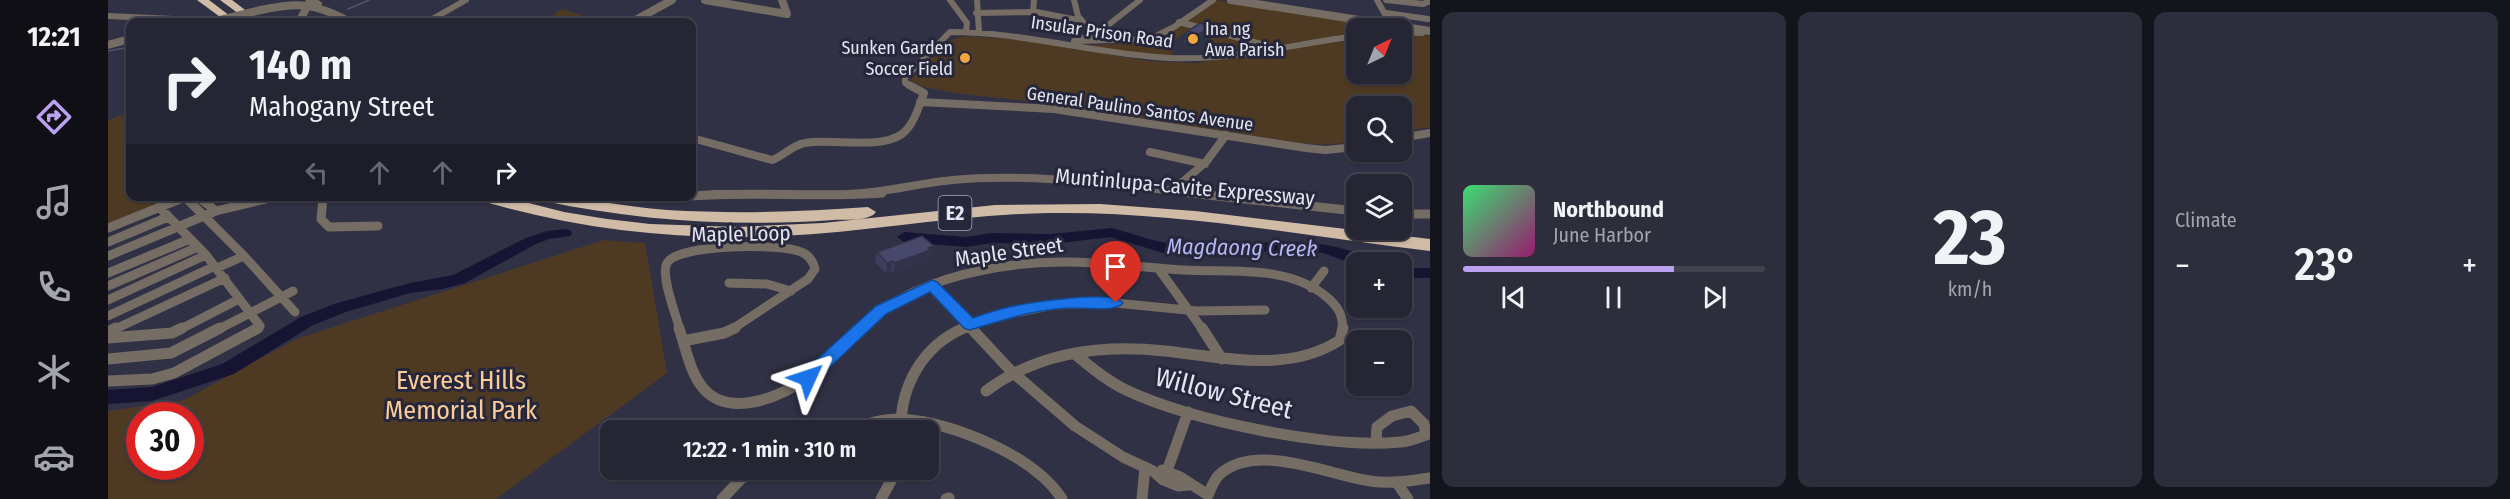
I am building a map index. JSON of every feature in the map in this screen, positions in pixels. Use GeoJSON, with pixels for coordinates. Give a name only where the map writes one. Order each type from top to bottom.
{"type":"FeatureCollection","features":[{"type":"Feature","properties":{"kind":"highway"},"geometry":{"type":"LineString","coordinates":[[202,0],[227,18]]}},
{"type":"Feature","properties":{"kind":"highway"},"geometry":{"type":"LineString","coordinates":[[225,0],[250,18]]}},
{"type":"Feature","properties":{"kind":"highway","name":"Muntinlupa-Cavite Expressway"},"geometry":{"type":"LineString","coordinates":[[575,201],[642,212],[747,219],[868,212],[984,198],[1080,197],[1154,202],[1346,224]]}},
{"type":"Feature","properties":{"kind":"highway","name":"Muntinlupa-Cavite Expressway"},"geometry":{"type":"LineString","coordinates":[[498,201],[540,213],[574,219],[658,229],[755,231],[822,229],[981,211],[1056,208],[1154,213],[1430,245]]}},
{"type":"Feature","properties":{"kind":"highway"},"geometry":{"type":"LineString","coordinates":[[1412,232],[1430,234]]}},
{"type":"Feature","properties":{"kind":"street"},"geometry":{"type":"LineString","coordinates":[[285,5],[295,0]]}},
{"type":"Feature","properties":{"kind":"street"},"geometry":{"type":"LineString","coordinates":[[434,18],[466,0]]}},
{"type":"Feature","properties":{"kind":"street"},"geometry":{"type":"LineString","coordinates":[[639,18],[672,0]]}},
{"type":"Feature","properties":{"kind":"street"},"geometry":{"type":"LineString","coordinates":[[705,0],[788,14],[782,0]]}},
{"type":"Feature","properties":{"kind":"street"},"geometry":{"type":"LineString","coordinates":[[950,0],[967,23],[966,32]]}},
{"type":"Feature","properties":{"kind":"street"},"geometry":{"type":"LineString","coordinates":[[977,0],[976,13],[979,32]]}},
{"type":"Feature","properties":{"kind":"street"},"geometry":{"type":"LineString","coordinates":[[1033,12],[1034,0]]}},
{"type":"Feature","properties":{"kind":"street"},"geometry":{"type":"LineString","coordinates":[[1074,0],[1082,21],[1093,34]]}},
{"type":"Feature","properties":{"kind":"street"},"geometry":{"type":"LineString","coordinates":[[1080,40],[1125,14],[1140,0]]}},
{"type":"Feature","properties":{"kind":"street"},"geometry":{"type":"LineString","coordinates":[[1061,42],[1150,39],[1161,36],[1213,0]]}},
{"type":"Feature","properties":{"kind":"street"},"geometry":{"type":"LineString","coordinates":[[1232,0],[1346,19]]}},
{"type":"Feature","properties":{"kind":"street"},"geometry":{"type":"LineString","coordinates":[[1377,0],[1387,18]]}},
{"type":"Feature","properties":{"kind":"street"},"geometry":{"type":"LineString","coordinates":[[1386,0],[1423,4],[1430,1]]}},
{"type":"Feature","properties":{"kind":"street"},"geometry":{"type":"LineString","coordinates":[[302,18],[313,3]]}},
{"type":"Feature","properties":{"kind":"street"},"geometry":{"type":"LineString","coordinates":[[228,18],[285,5],[313,3],[340,18]]}},
{"type":"Feature","properties":{"kind":"street"},"geometry":{"type":"LineString","coordinates":[[976,13],[1033,12],[1082,21]]}},
{"type":"Feature","properties":{"kind":"street"},"geometry":{"type":"LineString","coordinates":[[1386,13],[1428,19]]}},
{"type":"Feature","properties":{"kind":"street"},"geometry":{"type":"LineString","coordinates":[[108,16],[152,18]]}},
{"type":"Feature","properties":{"kind":"street"},"geometry":{"type":"LineString","coordinates":[[1179,22],[1275,47]]}},
{"type":"Feature","properties":{"kind":"street"},"geometry":{"type":"LineString","coordinates":[[1412,29],[1430,32]]}},
{"type":"Feature","properties":{"kind":"street","name":"Insular Prison Road"},"geometry":{"type":"LineString","coordinates":[[920,102],[924,93],[905,83],[905,78],[937,45],[947,38],[950,32],[1024,36],[1142,57],[1174,59],[1214,57],[1346,37]]}},
{"type":"Feature","properties":{"kind":"street"},"geometry":{"type":"LineString","coordinates":[[1412,32],[1430,32]]}},
{"type":"Feature","properties":{"kind":"street"},"geometry":{"type":"LineString","coordinates":[[108,45],[126,40]]}},
{"type":"Feature","properties":{"kind":"street"},"geometry":{"type":"LineString","coordinates":[[696,139],[772,160],[781,157],[793,147],[806,143],[875,141],[896,137],[905,130],[920,102]]}},
{"type":"Feature","properties":{"kind":"street","name":"General Paulino Santos Avenue"},"geometry":{"type":"LineString","coordinates":[[920,102],[1054,109],[1316,149],[1346,148]]}},
{"type":"Feature","properties":{"kind":"street"},"geometry":{"type":"LineString","coordinates":[[1412,136],[1430,133]]}},
{"type":"Feature","properties":{"kind":"street"},"geometry":{"type":"LineString","coordinates":[[1173,190],[1205,164],[1226,135]]}},
{"type":"Feature","properties":{"kind":"street"},"geometry":{"type":"LineString","coordinates":[[1150,152],[1205,164]]}},
{"type":"Feature","properties":{"kind":"street"},"geometry":{"type":"LineString","coordinates":[[696,196],[727,194],[805,196],[880,193],[953,180],[1027,179],[1173,190],[1346,210]]}},
{"type":"Feature","properties":{"kind":"street"},"geometry":{"type":"LineString","coordinates":[[108,228],[174,201]]}},
{"type":"Feature","properties":{"kind":"street"},"geometry":{"type":"LineString","coordinates":[[188,201],[244,256],[295,312]]}},
{"type":"Feature","properties":{"kind":"street"},"geometry":{"type":"LineString","coordinates":[[203,201],[216,211]]}},
{"type":"Feature","properties":{"kind":"street"},"geometry":{"type":"LineString","coordinates":[[108,256],[202,216],[257,201]]}},
{"type":"Feature","properties":{"kind":"street"},"geometry":{"type":"LineString","coordinates":[[323,201],[321,219],[329,226],[354,228],[378,226]]}},
{"type":"Feature","properties":{"kind":"street"},"geometry":{"type":"LineString","coordinates":[[108,381],[152,379],[183,369],[257,330],[260,323],[206,255],[159,207]]}},
{"type":"Feature","properties":{"kind":"street"},"geometry":{"type":"LineString","coordinates":[[1412,214],[1430,214]]}},
{"type":"Feature","properties":{"kind":"street"},"geometry":{"type":"LineString","coordinates":[[108,242],[168,217]]}},
{"type":"Feature","properties":{"kind":"street"},"geometry":{"type":"LineString","coordinates":[[108,273],[190,238]]}},
{"type":"Feature","properties":{"kind":"street"},"geometry":{"type":"LineString","coordinates":[[108,286],[198,247]]}},
{"type":"Feature","properties":{"kind":"street","name":"Maple Loop"},"geometry":{"type":"LineString","coordinates":[[798,249],[807,253],[814,260],[815,269],[808,279],[791,291],[750,319],[724,333],[683,341],[664,272],[665,265],[676,254],[703,250],[798,249]]}},
{"type":"Feature","properties":{"kind":"street"},"geometry":{"type":"LineString","coordinates":[[108,300],[206,255]]}},
{"type":"Feature","properties":{"kind":"street"},"geometry":{"type":"LineString","coordinates":[[108,316],[244,256]]}},
{"type":"Feature","properties":{"kind":"street","name":"Maple Street"},"geometry":{"type":"LineString","coordinates":[[683,341],[691,371],[702,389],[725,400],[758,400],[778,395],[808,378],[881,310],[932,285],[977,271],[1043,261],[1116,263],[1158,268],[1254,272],[1311,288],[1334,304],[1342,316],[1343,330],[1340,340],[1322,352],[1276,360],[1222,359]]}},
{"type":"Feature","properties":{"kind":"street"},"geometry":{"type":"LineString","coordinates":[[1158,268],[1190,310],[1222,359]]}},
{"type":"Feature","properties":{"kind":"street"},"geometry":{"type":"LineString","coordinates":[[1311,288],[1324,271]]}},
{"type":"Feature","properties":{"kind":"street"},"geometry":{"type":"LineString","coordinates":[[108,332],[225,278]]}},
{"type":"Feature","properties":{"kind":"street"},"geometry":{"type":"LineString","coordinates":[[729,283],[767,284],[791,291]]}},
{"type":"Feature","properties":{"kind":"street"},"geometry":{"type":"LineString","coordinates":[[932,285],[1011,371],[1075,426],[1171,483],[1178,486],[1189,485]]}},
{"type":"Feature","properties":{"kind":"street"},"geometry":{"type":"LineString","coordinates":[[108,359],[161,355],[171,352],[293,291]]}},
{"type":"Feature","properties":{"kind":"street"},"geometry":{"type":"LineString","coordinates":[[108,338],[172,333],[239,299]]}},
{"type":"Feature","properties":{"kind":"street"},"geometry":{"type":"LineString","coordinates":[[901,420],[902,400],[907,385],[918,366],[937,345],[970,325],[1009,312],[1065,303],[1116,303],[1190,310],[1265,310]]}},
{"type":"Feature","properties":{"kind":"street"},"geometry":{"type":"LineString","coordinates":[[986,391],[1011,371],[1050,357],[1074,353],[1109,349],[1146,349],[1222,359]]}},
{"type":"Feature","properties":{"kind":"street","name":"Willow Street"},"geometry":{"type":"LineString","coordinates":[[1074,353],[1096,373],[1127,391],[1188,412],[1309,438],[1337,442],[1376,443]]}},
{"type":"Feature","properties":{"kind":"street"},"geometry":{"type":"LineString","coordinates":[[1167,471],[1188,412]]}},
{"type":"Feature","properties":{"kind":"street"},"geometry":{"type":"LineString","coordinates":[[939,427],[1001,450],[1042,474],[1062,499]]}},
{"type":"Feature","properties":{"kind":"street"},"geometry":{"type":"LineString","coordinates":[[1149,469],[1167,471],[1179,476],[1208,497],[1219,475],[1241,461],[1277,461],[1368,481],[1397,483],[1430,478]]}},
{"type":"Feature","properties":{"kind":"street"},"geometry":{"type":"LineString","coordinates":[[1142,499],[1149,469]]}},
{"type":"Feature","properties":{"kind":"street"},"geometry":{"type":"LineString","coordinates":[[722,499],[740,480]]}},
{"type":"Feature","properties":{"kind":"street"},"geometry":{"type":"LineString","coordinates":[[882,499],[892,480]]}},
{"type":"Feature","properties":{"kind":"street"},"geometry":{"type":"LineString","coordinates":[[1397,483],[1408,499]]}},
{"type":"Feature","properties":{"kind":"green space"},"geometry":{"type":"Polygon","coordinates":[[[1216,0],[1346,20],[1346,35],[1274,46],[1183,22],[1216,0]]]}},
{"type":"Feature","properties":{"kind":"green space"},"geometry":{"type":"Polygon","coordinates":[[[562,9],[590,18],[549,18],[562,9]]]}},
{"type":"Feature","properties":{"kind":"green space"},"geometry":{"type":"Polygon","coordinates":[[[1180,24],[1261,45],[1231,50],[1208,43],[1214,37],[1189,30],[1169,44],[1157,41],[1180,24]]]}},
{"type":"Feature","properties":{"kind":"green space"},"geometry":{"type":"Polygon","coordinates":[[[1412,34],[1430,36],[1430,127],[1412,130],[1412,96],[1346,96],[1346,142],[1342,143],[1313,144],[1285,141],[1048,103],[932,89],[910,80],[945,42],[964,36],[1014,39],[1148,61],[1196,63],[1346,40],[1346,84],[1412,84],[1412,34]]]}},
{"type":"Feature","properties":{"kind":"green space"},"geometry":{"type":"Polygon","coordinates":[[[1155,42],[1174,48],[1172,56],[1116,51],[1087,45],[1155,42]]]}},
{"type":"Feature","properties":{"kind":"green space"},"geometry":{"type":"Polygon","coordinates":[[[126,113],[126,201],[168,201],[108,224],[108,120],[126,113]]]}},
{"type":"Feature","properties":{"kind":"green space","name":"Everest Hills Memorial Park"},"geometry":{"type":"Polygon","coordinates":[[[604,240],[645,243],[667,373],[603,420],[600,420],[600,422],[496,499],[108,499],[108,411],[126,408],[126,480],[204,480],[204,402],[170,402],[184,400],[296,339],[604,240]]]}},
{"type":"Feature","properties":{"kind":"building"},"geometry":{"type":"Polygon","coordinates":[[[1200,23],[1211,26],[1199,34],[1188,31],[1200,23]]]}},
{"type":"Feature","properties":{"kind":"building"},"geometry":{"type":"Polygon","coordinates":[[[922,236],[934,246],[928,248],[930,250],[895,263],[893,261],[887,263],[877,252],[922,236]]]}},
{"type":"Feature","properties":{"kind":"waterway"},"geometry":{"type":"LineString","coordinates":[[348,9],[369,0]]}},
{"type":"Feature","properties":{"kind":"waterway"},"geometry":{"type":"LineString","coordinates":[[321,18],[330,16]]}},
{"type":"Feature","properties":{"kind":"waterway"},"geometry":{"type":"LineString","coordinates":[[108,51],[126,48]]}},
{"type":"Feature","properties":{"kind":"waterway","name":"Magdaong Creek"},"geometry":{"type":"LineString","coordinates":[[904,237],[966,242],[992,238],[1051,239],[1112,232],[1163,248],[1184,250],[1299,245],[1324,248],[1346,255]]}},
{"type":"Feature","properties":{"kind":"waterway"},"geometry":{"type":"LineString","coordinates":[[108,397],[152,394],[228,369],[307,321],[340,308],[410,288],[442,284],[459,279],[531,241],[547,235],[565,233]]}},
{"type":"Feature","properties":{"kind":"waterway","name":"Magdaong Creek"},"geometry":{"type":"LineString","coordinates":[[1412,273],[1430,273]]}},
{"type":"Feature","properties":{"kind":"place","name":"Ina ng Awa Parish"},"geometry":{"type":"Point","coordinates":[1193,39]}},
{"type":"Feature","properties":{"kind":"place","name":"Sunken Garden Soccer Field"},"geometry":{"type":"Point","coordinates":[965,58]}},
{"type":"Feature","properties":{"kind":"route"},"geometry":{"type":"LineString","coordinates":[[808,378],[881,310],[932,285],[970,325],[1009,312],[1065,303],[1116,303]]}}]}
